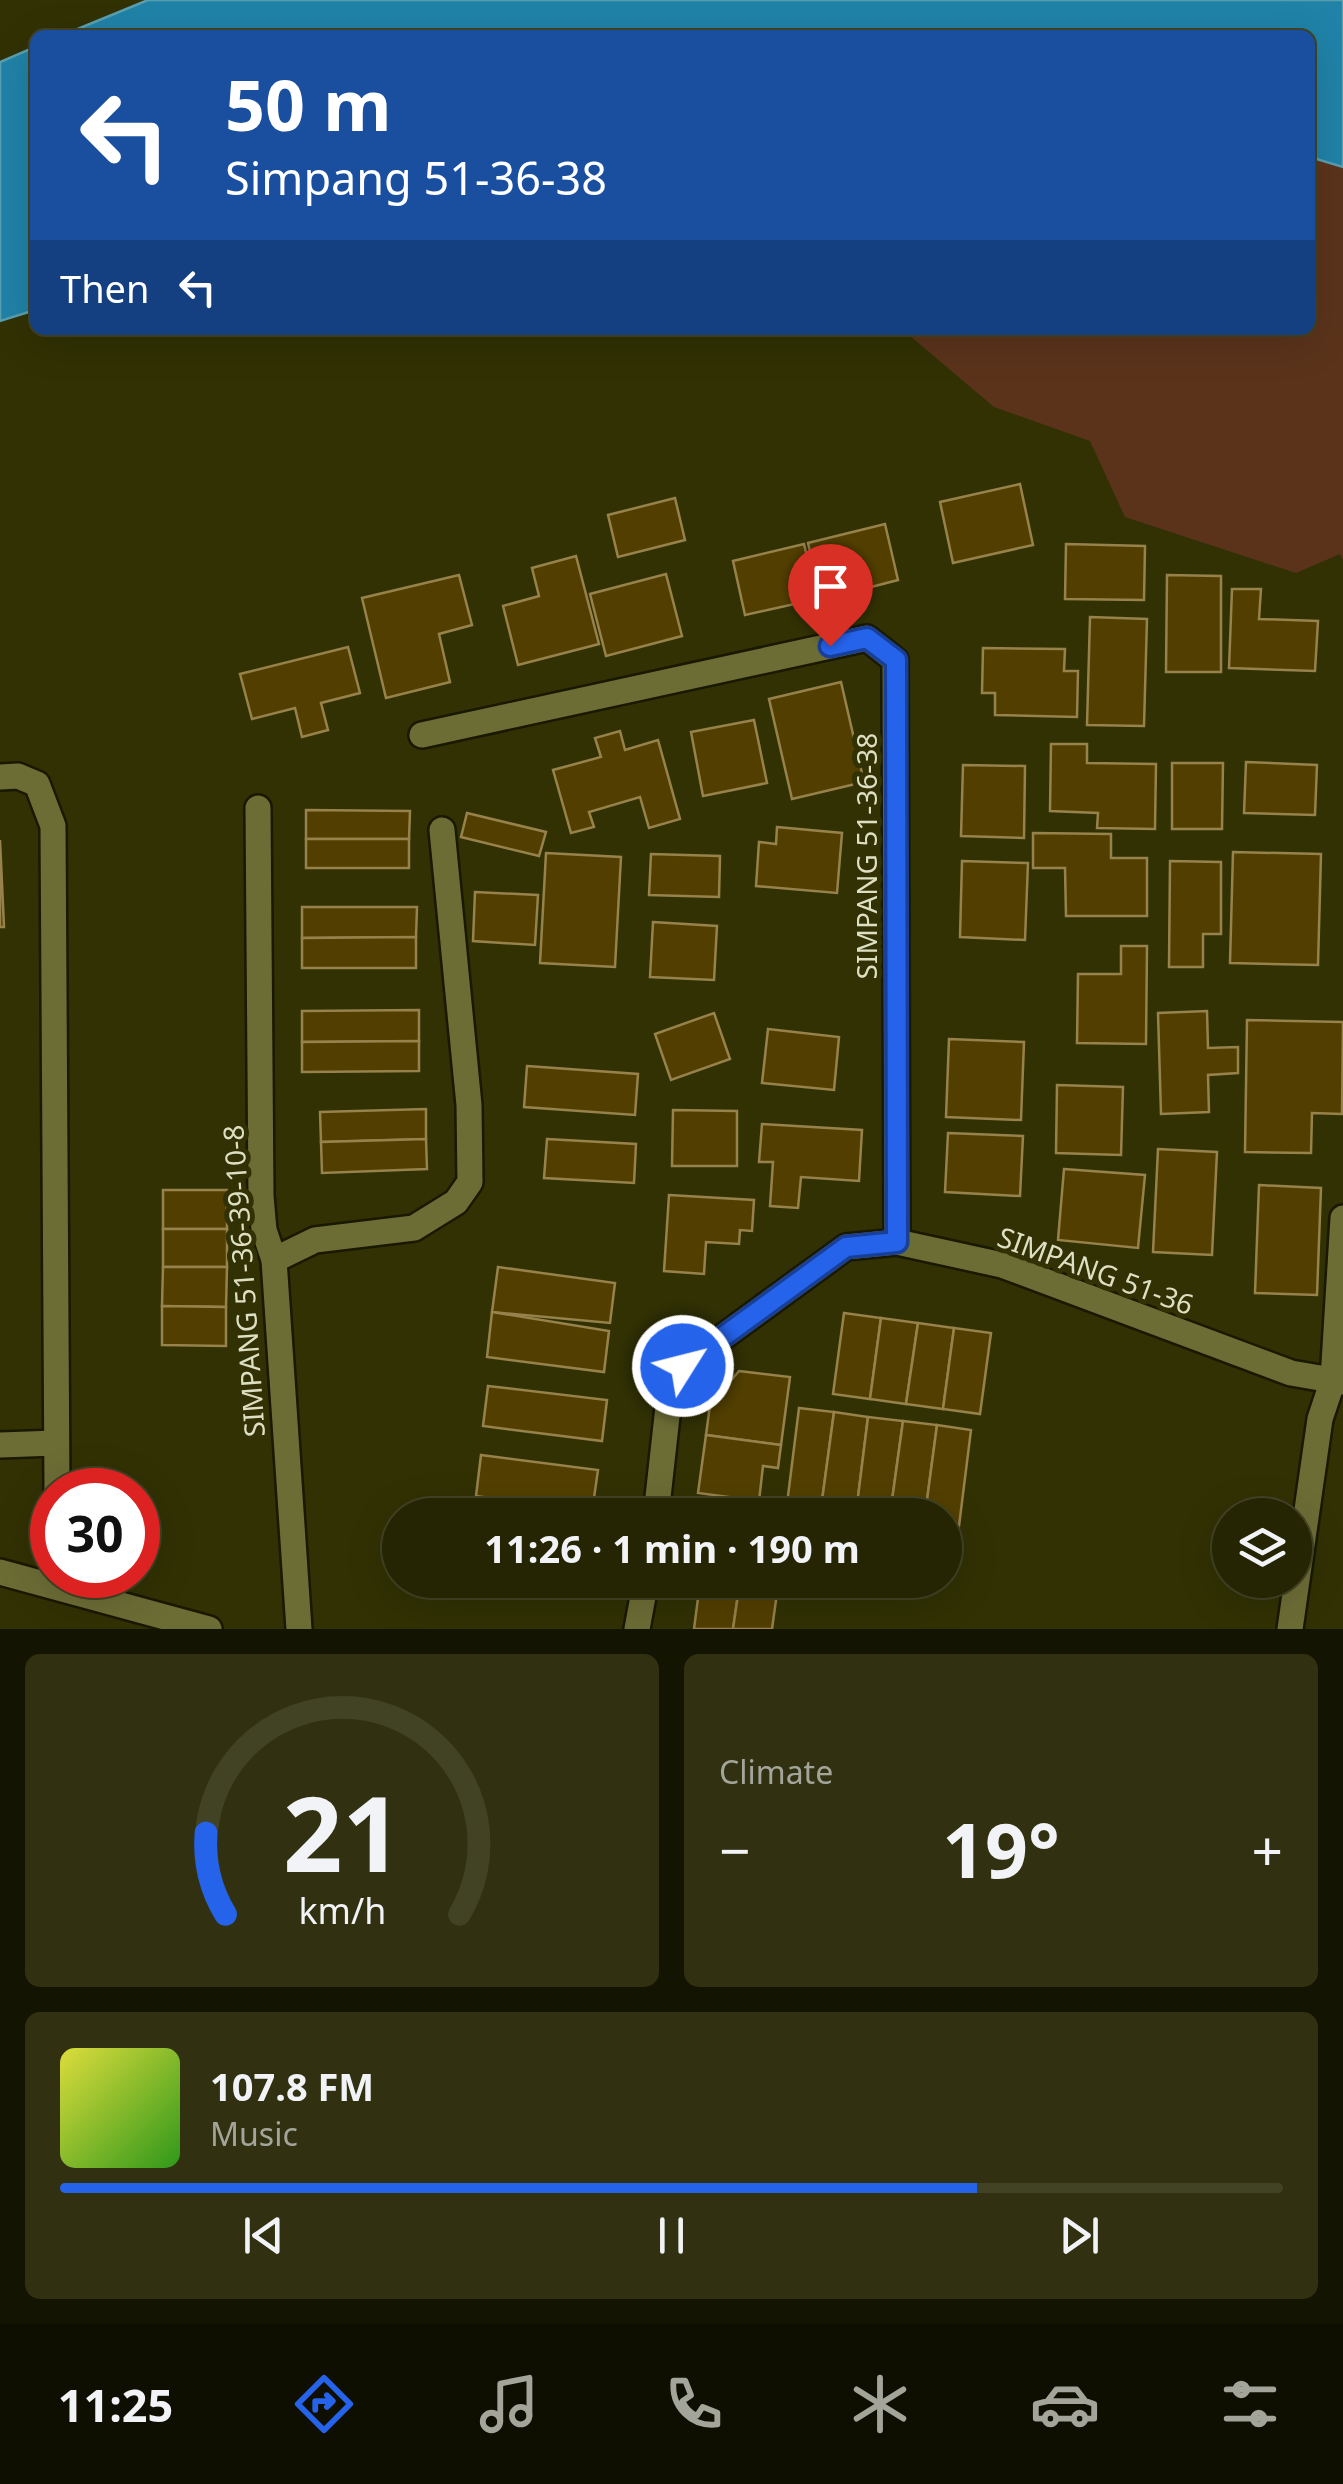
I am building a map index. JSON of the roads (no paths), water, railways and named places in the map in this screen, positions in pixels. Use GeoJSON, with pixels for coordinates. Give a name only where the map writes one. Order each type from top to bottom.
{"type":"FeatureCollection","features":[{"type":"Feature","properties":{"kind":"street","name":"SIMPANG 51-36-38"},"geometry":{"type":"LineString","coordinates":[[422,735],[867,638],[896,660],[897,1242]]}},
{"type":"Feature","properties":{"kind":"street"},"geometry":{"type":"LineString","coordinates":[[0,777],[18,776],[38,784],[53,826],[57,1468]]}},
{"type":"Feature","properties":{"kind":"street","name":"SIMPANG 51-36-39-10-8"},"geometry":{"type":"LineString","coordinates":[[258,808],[260,1196],[264,1230],[274,1260],[299,1629]]}},
{"type":"Feature","properties":{"kind":"street"},"geometry":{"type":"LineString","coordinates":[[274,1260],[315,1240],[414,1228],[456,1202],[470,1182],[468,1106],[442,830]]}},
{"type":"Feature","properties":{"kind":"street"},"geometry":{"type":"LineString","coordinates":[[1290,1629],[1320,1419],[1338,1381],[1343,1218]]}},
{"type":"Feature","properties":{"kind":"street","name":"SIMPANG 51-36"},"geometry":{"type":"LineString","coordinates":[[658,1498],[669,1398],[683,1366],[846,1247],[897,1242],[1002,1265],[1290,1373],[1338,1381]]}},
{"type":"Feature","properties":{"kind":"street"},"geometry":{"type":"LineString","coordinates":[[0,1445],[56,1443]]}},
{"type":"Feature","properties":{"kind":"street"},"geometry":{"type":"LineString","coordinates":[[0,1572],[30,1577]]}},
{"type":"Feature","properties":{"kind":"street"},"geometry":{"type":"LineString","coordinates":[[110,1598],[209,1629]]}},
{"type":"Feature","properties":{"kind":"street"},"geometry":{"type":"LineString","coordinates":[[638,1629],[643,1598]]}},
{"type":"Feature","properties":{"kind":"water"},"geometry":{"type":"Polygon","coordinates":[[[148,0],[1343,0],[1343,167],[1315,159],[1315,30],[75,30],[148,0]]]}},
{"type":"Feature","properties":{"kind":"water"},"geometry":{"type":"Polygon","coordinates":[[[30,49],[30,312],[0,321],[0,62],[30,49]]]}}]}
